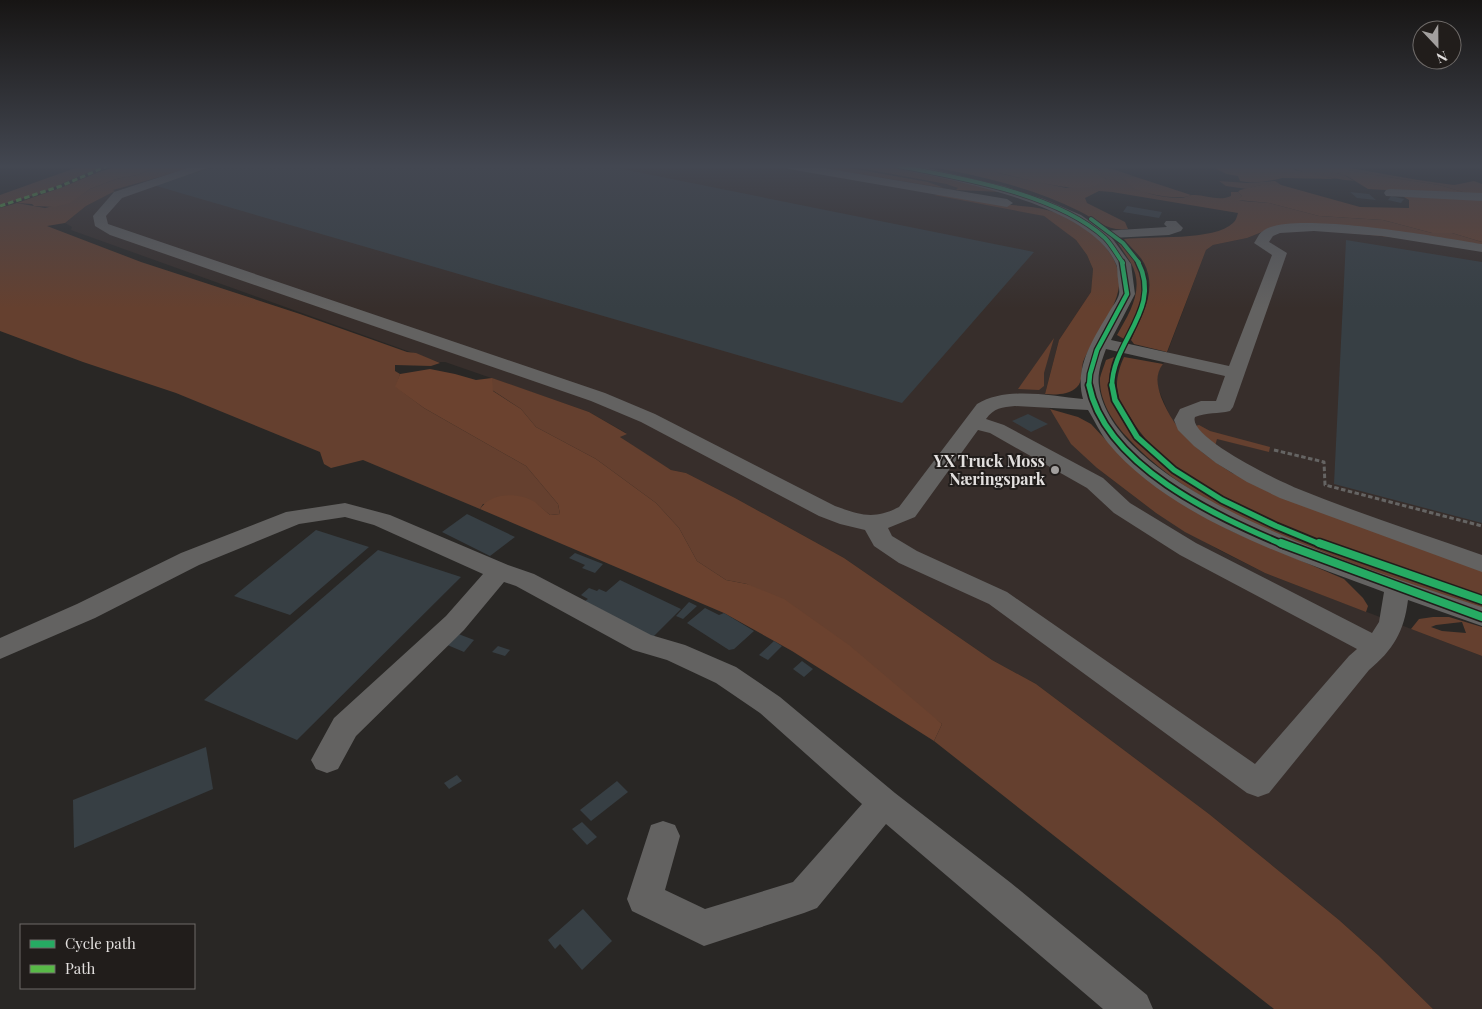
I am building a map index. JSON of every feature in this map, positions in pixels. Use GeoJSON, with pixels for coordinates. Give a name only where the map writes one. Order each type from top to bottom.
{"type":"FeatureCollection","features":[{"type":"Feature","properties":{"kind":"street"},"geometry":{"type":"LineString","coordinates":[[102,213],[99,216],[102,226],[115,232],[598,397],[648,418],[827,511],[854,522],[874,524],[895,519],[907,512],[984,408],[994,402],[1015,400],[1095,405]]}},
{"type":"Feature","properties":{"kind":"street"},"geometry":{"type":"LineString","coordinates":[[1064,213],[1077,219],[1100,235],[1121,260],[1125,271],[1128,288],[1127,294],[1102,343],[1090,372],[1089,384],[1095,405],[1111,433],[1127,450],[1162,480],[1199,504],[1261,536],[1482,617]]}},
{"type":"Feature","properties":{"kind":"street"},"geometry":{"type":"LineString","coordinates":[[1100,235],[1169,231],[1176,228],[1171,224]]}},
{"type":"Feature","properties":{"kind":"street"},"geometry":{"type":"LineString","coordinates":[[1482,248],[1360,230],[1290,227],[1268,233],[1261,243],[1280,253],[1222,407],[1202,407],[1187,413],[1184,420],[1185,426],[1201,442],[1223,459],[1288,493],[1482,564]]}},
{"type":"Feature","properties":{"kind":"street"},"geometry":{"type":"LineString","coordinates":[[1102,343],[1235,374]]}},
{"type":"Feature","properties":{"kind":"street"},"geometry":{"type":"LineString","coordinates":[[974,422],[997,429],[1095,483],[1122,508],[1188,549],[1377,648]]}},
{"type":"Feature","properties":{"kind":"street"},"geometry":{"type":"LineString","coordinates":[[0,649],[86,611],[190,559],[294,517],[345,510],[382,520],[499,571],[525,580],[643,643],[675,652],[726,675],[770,704],[884,803],[998,895],[1133,1009]]}},
{"type":"Feature","properties":{"kind":"street"},"geometry":{"type":"LineString","coordinates":[[874,524],[882,541],[908,557],[998,598],[1258,783],[1359,663],[1377,648],[1392,622],[1397,587]]}},
{"type":"Feature","properties":{"kind":"street"},"geometry":{"type":"LineString","coordinates":[[327,760],[345,727],[456,623],[499,571]]}},
{"type":"Feature","properties":{"kind":"street"},"geometry":{"type":"LineString","coordinates":[[663,836],[645,900],[704,928],[804,896],[884,803]]}},
{"type":"Feature","properties":{"kind":"path"},"geometry":{"type":"LineString","coordinates":[[1274,450],[1324,462],[1325,485],[1482,526]]}},
{"type":"Feature","properties":{"kind":"shaded area"},"geometry":{"type":"Polygon","coordinates":[[[0,213],[77,213],[65,223],[47,226],[141,262],[300,314],[407,352],[416,353],[440,363],[431,366],[395,365],[395,371],[400,374],[396,387],[424,408],[526,466],[558,504],[560,514],[550,515],[534,502],[483,504],[480,509],[363,460],[331,468],[324,464],[320,452],[176,393],[83,362],[0,331],[0,213]]]}},
{"type":"Feature","properties":{"kind":"shaded area"},"geometry":{"type":"Polygon","coordinates":[[[77,213],[1034,213],[1044,216],[1076,240],[1087,255],[1093,269],[1091,292],[1059,340],[1045,394],[1050,409],[1097,468],[1156,513],[1219,550],[1265,573],[1482,656],[1482,1009],[1433,1009],[1339,920],[1209,814],[1036,684],[992,660],[844,558],[686,473],[671,470],[620,437],[626,433],[589,412],[445,362],[438,362],[71,230],[72,227],[65,223],[77,213]]]}},
{"type":"Feature","properties":{"kind":"shaded area"},"geometry":{"type":"Polygon","coordinates":[[[1029,213],[1055,213],[1070,219],[1092,234],[1110,253],[1116,264],[1119,276],[1119,286],[1112,308],[1083,362],[1079,385],[1074,390],[1062,394],[1045,394],[1059,340],[1091,292],[1093,269],[1087,255],[1076,240],[1044,216],[1029,213]]]}},
{"type":"Feature","properties":{"kind":"shaded area"},"geometry":{"type":"Polygon","coordinates":[[[1083,213],[1107,213],[1125,222],[1128,229],[1114,229],[1083,213]]]}},
{"type":"Feature","properties":{"kind":"shaded area"},"geometry":{"type":"Polygon","coordinates":[[[1238,213],[1308,213],[1319,216],[1383,220],[1432,233],[1452,233],[1482,242],[1482,246],[1277,226],[1247,238],[1213,245],[1206,250],[1167,352],[1134,344],[1131,340],[1144,312],[1149,293],[1149,283],[1144,263],[1124,239],[1182,237],[1212,233],[1224,229],[1236,220],[1238,213]]]}},
{"type":"Feature","properties":{"kind":"shaded area"},"geometry":{"type":"Polygon","coordinates":[[[1308,213],[1482,213],[1482,242],[1452,233],[1432,233],[1383,220],[1319,216],[1308,213]]]}},
{"type":"Feature","properties":{"kind":"shaded area"},"geometry":{"type":"Polygon","coordinates":[[[1277,226],[1482,246],[1482,570],[1232,473],[1187,440],[1172,421],[1157,386],[1158,370],[1163,364],[1206,250],[1213,245],[1247,238],[1277,226]]]}},
{"type":"Feature","properties":{"kind":"shaded area"},"geometry":{"type":"Polygon","coordinates":[[[1120,242],[1131,252],[1142,276],[1140,301],[1124,339],[1117,335],[1131,309],[1137,282],[1131,263],[1118,243],[1120,242]]]}},
{"type":"Feature","properties":{"kind":"shaded area"},"geometry":{"type":"Polygon","coordinates":[[[1054,338],[1044,373],[1044,386],[1039,390],[1018,389],[1054,338]]]}},
{"type":"Feature","properties":{"kind":"shaded area"},"geometry":{"type":"Polygon","coordinates":[[[1114,357],[1111,366],[1110,392],[1125,424],[1145,448],[1169,470],[1198,490],[1260,522],[1353,558],[1482,602],[1482,608],[1341,560],[1292,541],[1244,520],[1200,495],[1160,468],[1126,436],[1111,416],[1104,402],[1100,378],[1106,360],[1114,357]]]}},
{"type":"Feature","properties":{"kind":"shaded area"},"geometry":{"type":"Polygon","coordinates":[[[1124,357],[1163,364],[1158,376],[1158,384],[1161,397],[1174,422],[1181,432],[1199,449],[1232,473],[1482,570],[1482,595],[1307,535],[1238,506],[1205,487],[1175,467],[1150,443],[1124,409],[1117,389],[1117,380],[1124,357]]]}},
{"type":"Feature","properties":{"kind":"shaded area"},"geometry":{"type":"Polygon","coordinates":[[[430,369],[476,380],[492,378],[493,391],[521,409],[536,427],[596,459],[656,503],[679,528],[697,561],[726,580],[747,584],[784,599],[849,645],[942,724],[934,741],[792,651],[724,613],[480,509],[491,499],[513,495],[535,502],[550,515],[560,514],[558,504],[526,466],[424,408],[395,387],[400,374],[430,369]]]}},
{"type":"Feature","properties":{"kind":"shaded area"},"geometry":{"type":"Polygon","coordinates":[[[492,378],[589,412],[627,434],[620,437],[671,470],[686,473],[844,558],[992,660],[1036,684],[1209,814],[1339,920],[1433,1009],[1274,1009],[934,741],[942,724],[747,584],[726,580],[697,561],[679,528],[656,503],[596,459],[536,427],[521,409],[492,390],[492,378]]]}},
{"type":"Feature","properties":{"kind":"shaded area"},"geometry":{"type":"Polygon","coordinates":[[[1050,409],[1078,417],[1091,424],[1119,454],[1229,530],[1344,579],[1363,598],[1368,606],[1366,612],[1265,573],[1185,532],[1156,513],[1097,468],[1071,444],[1050,409]]]}},
{"type":"Feature","properties":{"kind":"shaded area"},"geometry":{"type":"Polygon","coordinates":[[[1199,425],[1210,431],[1270,447],[1269,452],[1217,439],[1215,446],[1195,426],[1199,425]]]}},
{"type":"Feature","properties":{"kind":"shaded area"},"geometry":{"type":"Polygon","coordinates":[[[1449,617],[1482,627],[1482,656],[1411,629],[1419,619],[1449,617]],[[1462,622],[1431,627],[1442,631],[1466,633],[1462,622]]]}},
{"type":"Feature","properties":{"kind":"building"},"geometry":{"type":"Polygon","coordinates":[[[249,213],[841,213],[1034,252],[902,403],[249,213]]]}},
{"type":"Feature","properties":{"kind":"building"},"geometry":{"type":"Polygon","coordinates":[[[1130,213],[1161,213],[1159,218],[1130,213]]]}},
{"type":"Feature","properties":{"kind":"building"},"geometry":{"type":"Polygon","coordinates":[[[1346,240],[1482,262],[1482,523],[1334,484],[1346,240]]]}},
{"type":"Feature","properties":{"kind":"building"},"geometry":{"type":"Polygon","coordinates":[[[1028,414],[1048,424],[1031,432],[1012,421],[1028,414]]]}},
{"type":"Feature","properties":{"kind":"building"},"geometry":{"type":"Polygon","coordinates":[[[467,514],[515,537],[490,556],[442,532],[467,514]]]}},
{"type":"Feature","properties":{"kind":"building"},"geometry":{"type":"Polygon","coordinates":[[[316,530],[369,547],[290,615],[234,596],[316,530]]]}},
{"type":"Feature","properties":{"kind":"building"},"geometry":{"type":"Polygon","coordinates":[[[378,550],[461,577],[297,740],[204,700],[378,550]]]}},
{"type":"Feature","properties":{"kind":"building"},"geometry":{"type":"Polygon","coordinates":[[[575,553],[603,564],[595,573],[582,568],[585,565],[569,558],[575,553]]]}},
{"type":"Feature","properties":{"kind":"building"},"geometry":{"type":"Polygon","coordinates":[[[620,580],[681,609],[653,637],[585,601],[588,599],[581,595],[589,588],[606,592],[620,580]]]}},
{"type":"Feature","properties":{"kind":"building"},"geometry":{"type":"Polygon","coordinates":[[[689,602],[697,606],[683,619],[676,616],[689,602]]]}},
{"type":"Feature","properties":{"kind":"building"},"geometry":{"type":"Polygon","coordinates":[[[705,608],[719,615],[724,613],[754,631],[734,649],[729,650],[687,623],[705,608]]]}},
{"type":"Feature","properties":{"kind":"building"},"geometry":{"type":"Polygon","coordinates":[[[456,633],[474,640],[464,652],[445,644],[456,633]]]}},
{"type":"Feature","properties":{"kind":"building"},"geometry":{"type":"Polygon","coordinates":[[[774,641],[782,646],[768,660],[759,655],[774,641]]]}},
{"type":"Feature","properties":{"kind":"building"},"geometry":{"type":"Polygon","coordinates":[[[498,646],[510,650],[505,656],[492,652],[498,646]]]}},
{"type":"Feature","properties":{"kind":"building"},"geometry":{"type":"Polygon","coordinates":[[[802,661],[813,669],[804,677],[793,669],[802,661]]]}},
{"type":"Feature","properties":{"kind":"building"},"geometry":{"type":"Polygon","coordinates":[[[206,747],[213,789],[74,848],[73,800],[206,747]]]}},
{"type":"Feature","properties":{"kind":"building"},"geometry":{"type":"Polygon","coordinates":[[[457,775],[462,781],[449,789],[444,783],[457,775]]]}},
{"type":"Feature","properties":{"kind":"building"},"geometry":{"type":"Polygon","coordinates":[[[617,781],[628,792],[591,821],[580,810],[617,781]]]}},
{"type":"Feature","properties":{"kind":"building"},"geometry":{"type":"Polygon","coordinates":[[[582,822],[597,837],[587,845],[572,829],[582,822]]]}},
{"type":"Feature","properties":{"kind":"building"},"geometry":{"type":"Polygon","coordinates":[[[583,909],[612,941],[582,970],[560,944],[555,949],[548,940],[583,909]]]}},
{"type":"Feature","properties":{"kind":"cycle path"},"geometry":{"type":"LineString","coordinates":[[1065,213],[1076,218],[1105,239],[1123,264],[1127,294],[1097,350],[1092,362],[1089,384],[1097,409],[1115,438],[1141,465],[1172,488],[1245,528],[1318,558],[1482,617]]}},
{"type":"Feature","properties":{"kind":"cycle path"},"geometry":{"type":"LineString","coordinates":[[1091,219],[1113,234],[1132,252],[1144,275],[1146,288],[1144,301],[1137,320],[1119,355],[1112,380],[1115,400],[1137,437],[1174,470],[1222,500],[1276,526],[1333,549],[1482,600]]}},
{"type":"Feature","properties":{"kind":"place","name":"YX Truck Moss Næringspark"},"geometry":{"type":"Point","coordinates":[1055,470]}}]}
